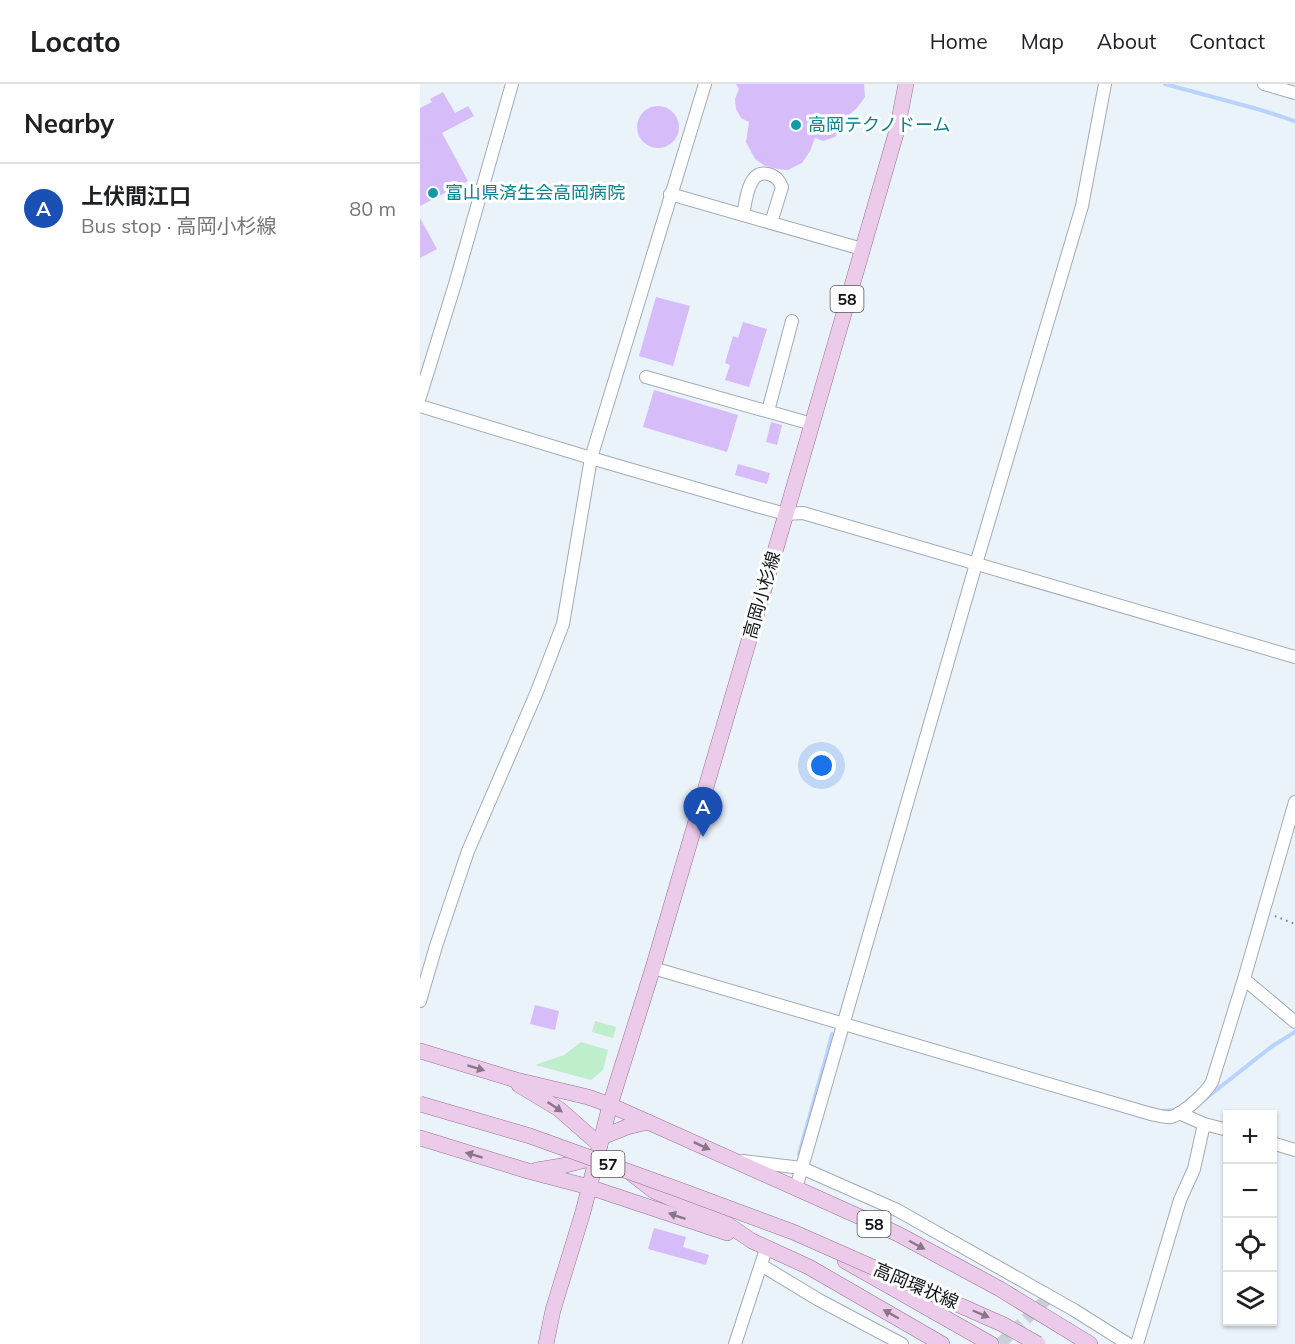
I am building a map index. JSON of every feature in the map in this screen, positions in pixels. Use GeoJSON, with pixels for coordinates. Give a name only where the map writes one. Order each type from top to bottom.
{"type":"FeatureCollection","features":[{"type":"Feature","properties":{"kind":"main road","name":"高岡小杉線"},"geometry":{"type":"LineString","coordinates":[[610,1105],[786,514],[897,130],[906,84]]}},
{"type":"Feature","properties":{"kind":"main road"},"geometry":{"type":"LineString","coordinates":[[420,1051],[610,1105]]}},
{"type":"Feature","properties":{"kind":"main road"},"geometry":{"type":"LineString","coordinates":[[506,1077],[559,1109],[599,1147],[654,1191],[724,1222],[766,1249],[809,1267],[942,1344]]}},
{"type":"Feature","properties":{"kind":"main road","name":"高岡環状線"},"geometry":{"type":"LineString","coordinates":[[420,1104],[530,1136],[793,1232],[1002,1324],[1038,1344]]}},
{"type":"Feature","properties":{"kind":"main road","name":"58"},"geometry":{"type":"LineString","coordinates":[[610,1105],[897,1234],[1000,1289],[1090,1344]]}},
{"type":"Feature","properties":{"kind":"main road","name":"57"},"geometry":{"type":"LineString","coordinates":[[546,1344],[553,1310],[590,1187],[610,1105]]}},
{"type":"Feature","properties":{"kind":"main road"},"geometry":{"type":"LineString","coordinates":[[528,1171],[562,1166],[599,1147],[627,1127],[648,1122]]}},
{"type":"Feature","properties":{"kind":"main road","name":"57"},"geometry":{"type":"LineString","coordinates":[[420,1138],[590,1187]]}},
{"type":"Feature","properties":{"kind":"main road"},"geometry":{"type":"LineString","coordinates":[[590,1187],[752,1241]]}},
{"type":"Feature","properties":{"kind":"main road","name":"高岡環状線"},"geometry":{"type":"LineString","coordinates":[[793,1232],[991,1344]]}},
{"type":"Feature","properties":{"kind":"street"},"geometry":{"type":"LineString","coordinates":[[420,397],[512,84]]}},
{"type":"Feature","properties":{"kind":"street"},"geometry":{"type":"LineString","coordinates":[[420,1001],[468,851],[536,694],[562,624],[591,458],[705,84]]}},
{"type":"Feature","properties":{"kind":"street"},"geometry":{"type":"LineString","coordinates":[[796,1188],[1082,206],[1105,84]]}},
{"type":"Feature","properties":{"kind":"street"},"geometry":{"type":"LineString","coordinates":[[1264,84],[1295,93]]}},
{"type":"Feature","properties":{"kind":"street"},"geometry":{"type":"LineString","coordinates":[[742,214],[752,180],[762,173],[775,176],[782,187],[771,223]]}},
{"type":"Feature","properties":{"kind":"street"},"geometry":{"type":"LineString","coordinates":[[670,194],[862,249]]}},
{"type":"Feature","properties":{"kind":"street"},"geometry":{"type":"LineString","coordinates":[[768,411],[792,321]]}},
{"type":"Feature","properties":{"kind":"street"},"geometry":{"type":"LineString","coordinates":[[646,377],[812,424]]}},
{"type":"Feature","properties":{"kind":"street"},"geometry":{"type":"LineString","coordinates":[[420,406],[786,514],[803,513],[1295,657]]}},
{"type":"Feature","properties":{"kind":"street"},"geometry":{"type":"LineString","coordinates":[[652,968],[1168,1118],[1179,1113],[1208,1089],[1212,1082],[1295,802]]}},
{"type":"Feature","properties":{"kind":"street"},"geometry":{"type":"LineString","coordinates":[[1244,980],[1295,1022]]}},
{"type":"Feature","properties":{"kind":"street"},"geometry":{"type":"LineString","coordinates":[[1179,1113],[1204,1124],[1223,1129]]}},
{"type":"Feature","properties":{"kind":"street"},"geometry":{"type":"LineString","coordinates":[[1137,1344],[1180,1200],[1194,1169],[1204,1124]]}},
{"type":"Feature","properties":{"kind":"street"},"geometry":{"type":"LineString","coordinates":[[1277,1145],[1295,1150]]}},
{"type":"Feature","properties":{"kind":"street"},"geometry":{"type":"LineString","coordinates":[[732,1160],[802,1168],[897,1210],[1074,1310],[1128,1344]]}},
{"type":"Feature","properties":{"kind":"street"},"geometry":{"type":"LineString","coordinates":[[735,1344],[766,1249]]}},
{"type":"Feature","properties":{"kind":"street"},"geometry":{"type":"LineString","coordinates":[[761,1265],[819,1300],[902,1344]]}},
{"type":"Feature","properties":{"kind":"path"},"geometry":{"type":"LineString","coordinates":[[1263,912],[1295,924]]}},
{"type":"Feature","properties":{"kind":"green space"},"geometry":{"type":"Polygon","coordinates":[[[595,1021],[616,1027],[613,1038],[592,1032],[595,1021]]]}},
{"type":"Feature","properties":{"kind":"green space"},"geometry":{"type":"Polygon","coordinates":[[[581,1042],[608,1050],[603,1070],[591,1080],[535,1065],[564,1055],[581,1042]]]}},
{"type":"Feature","properties":{"kind":"building","name":"高岡テクノドーム"},"geometry":{"type":"Polygon","coordinates":[[[736,84],[864,84],[865,97],[845,118],[842,128],[835,137],[823,141],[815,138],[802,163],[788,170],[778,169],[765,166],[755,159],[746,142],[749,122],[741,118],[736,109],[735,99],[739,89],[736,84]]]}},
{"type":"Feature","properties":{"kind":"building","name":"富山県済生会高岡病院"},"geometry":{"type":"Polygon","coordinates":[[[443,92],[455,113],[468,106],[474,116],[442,133],[468,181],[420,206],[420,108],[432,102],[430,99],[443,92]]]}},
{"type":"Feature","properties":{"kind":"building"},"geometry":{"type":"Polygon","coordinates":[[[658,106],[673,112],[679,127],[673,142],[658,148],[643,142],[637,127],[643,112],[658,106]]]}},
{"type":"Feature","properties":{"kind":"building"},"geometry":{"type":"Polygon","coordinates":[[[420,218],[437,249],[420,258],[420,218]]]}},
{"type":"Feature","properties":{"kind":"building"},"geometry":{"type":"Polygon","coordinates":[[[656,297],[690,306],[673,366],[639,356],[656,297]]]}},
{"type":"Feature","properties":{"kind":"building"},"geometry":{"type":"Polygon","coordinates":[[[743,322],[767,329],[749,387],[725,380],[730,365],[725,363],[733,336],[738,338],[743,322]]]}},
{"type":"Feature","properties":{"kind":"building"},"geometry":{"type":"Polygon","coordinates":[[[654,390],[738,415],[727,452],[643,427],[654,390]]]}},
{"type":"Feature","properties":{"kind":"building"},"geometry":{"type":"Polygon","coordinates":[[[771,422],[782,425],[777,445],[766,442],[771,422]]]}},
{"type":"Feature","properties":{"kind":"building"},"geometry":{"type":"Polygon","coordinates":[[[738,464],[770,473],[767,484],[735,475],[738,464]]]}},
{"type":"Feature","properties":{"kind":"building"},"geometry":{"type":"Polygon","coordinates":[[[535,1005],[559,1011],[555,1030],[530,1024],[535,1005]]]}},
{"type":"Feature","properties":{"kind":"building"},"geometry":{"type":"Polygon","coordinates":[[[654,1228],[686,1237],[683,1247],[709,1255],[706,1265],[648,1249],[654,1228]]]}},
{"type":"Feature","properties":{"kind":"waterway"},"geometry":{"type":"LineString","coordinates":[[1165,84],[1295,121]]}},
{"type":"Feature","properties":{"kind":"waterway"},"geometry":{"type":"LineString","coordinates":[[1205,1099],[1271,1047],[1295,1032]]}},
{"type":"Feature","properties":{"kind":"waterway"},"geometry":{"type":"LineString","coordinates":[[799,1154],[832,1034],[838,1035]]}},
{"type":"Feature","properties":{"kind":"waterway"},"geometry":{"type":"LineString","coordinates":[[1161,1111],[1177,1110]]}},
{"type":"Feature","properties":{"kind":"tunnel"},"geometry":{"type":"LineString","coordinates":[[1000,1344],[1049,1297]]}},
{"type":"Feature","properties":{"kind":"place","name":"高岡テクノドーム"},"geometry":{"type":"Point","coordinates":[796,125]}},
{"type":"Feature","properties":{"kind":"place","name":"富山県済生会高岡病院"},"geometry":{"type":"Point","coordinates":[433,193]}},
{"type":"Feature","properties":{"kind":"place","name":"上伏間江口"},"geometry":{"type":"Point","coordinates":[703,837]}}]}
